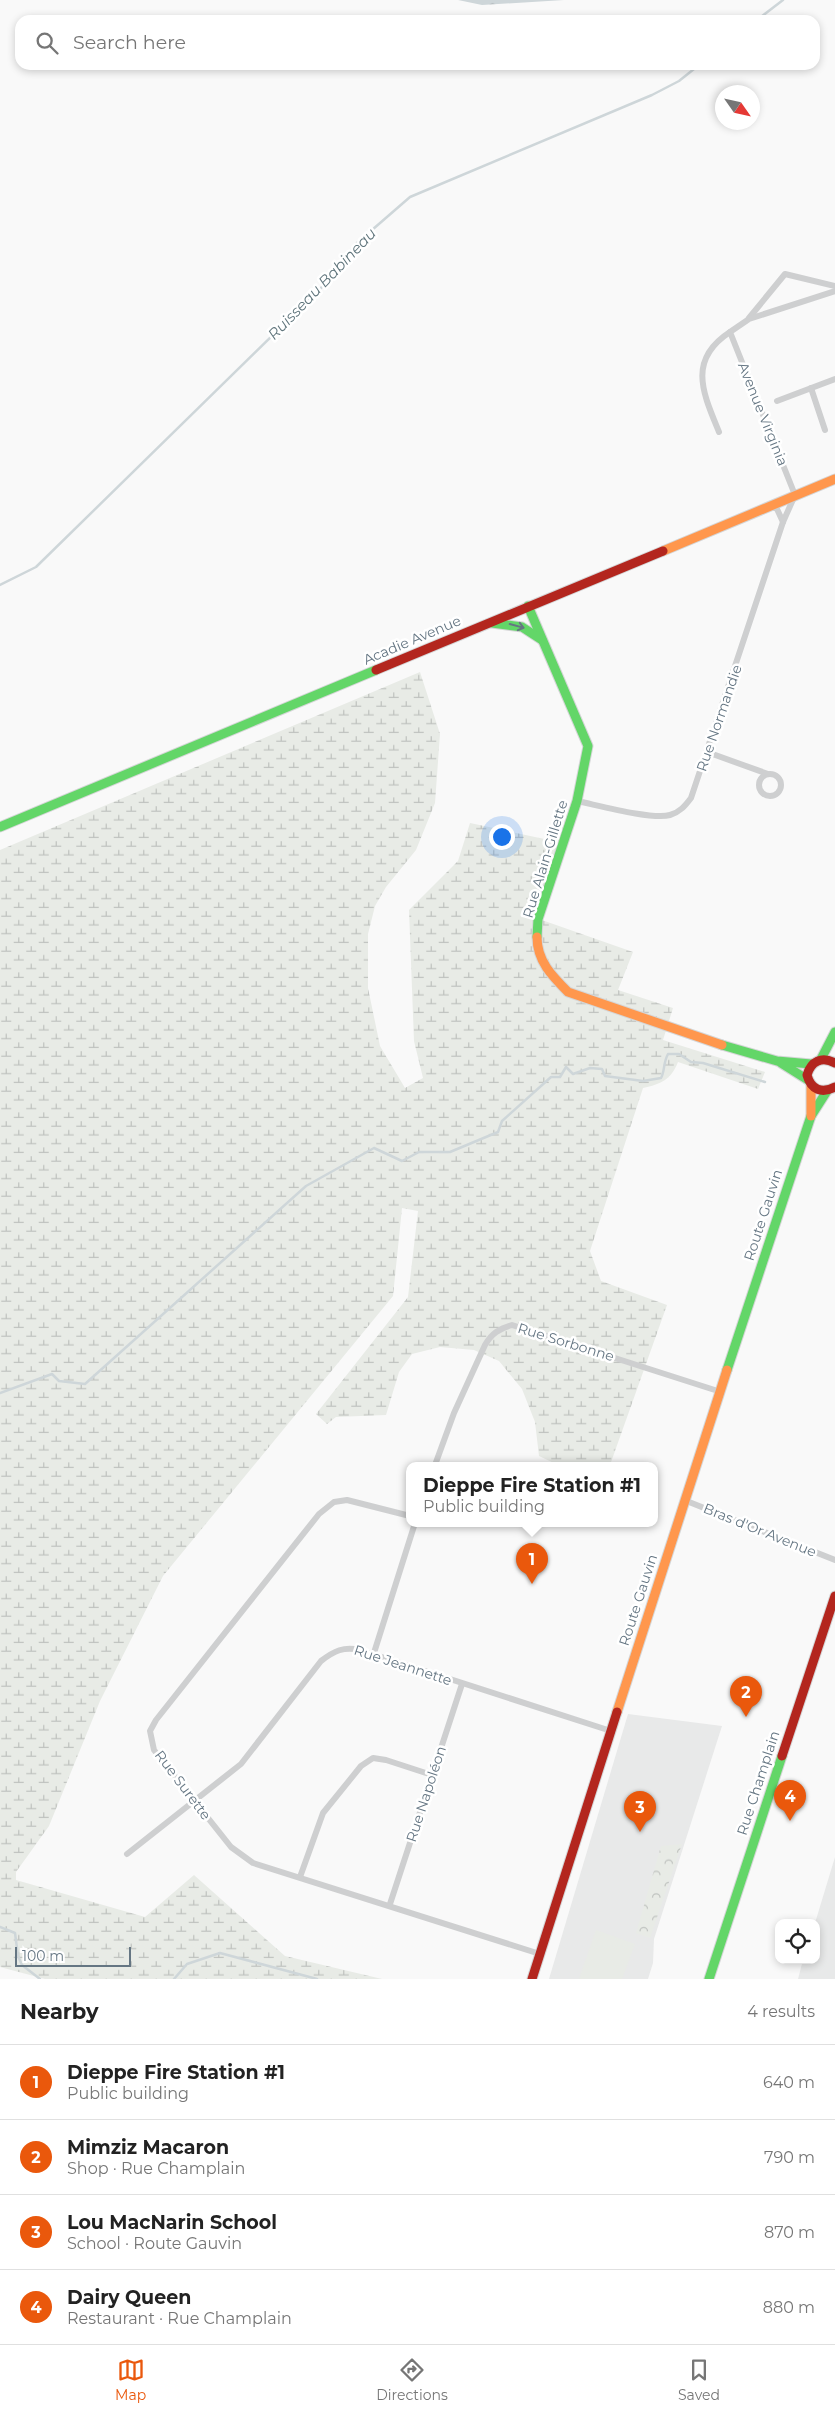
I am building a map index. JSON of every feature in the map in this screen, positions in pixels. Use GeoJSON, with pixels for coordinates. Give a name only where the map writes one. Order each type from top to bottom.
{"type":"FeatureCollection","features":[{"type":"Feature","properties":{"kind":"street"},"geometry":{"type":"LineString","coordinates":[[749,319],[785,274],[835,286]]}},
{"type":"Feature","properties":{"kind":"street"},"geometry":{"type":"LineString","coordinates":[[719,432],[703,393],[702,375],[711,347],[749,319],[835,291]]}},
{"type":"Feature","properties":{"kind":"street","name":"Avenue Virginia"},"geometry":{"type":"LineString","coordinates":[[730,332],[796,495]]}},
{"type":"Feature","properties":{"kind":"street","name":"Avenue Virginia"},"geometry":{"type":"LineString","coordinates":[[777,401],[835,380]]}},
{"type":"Feature","properties":{"kind":"street"},"geometry":{"type":"LineString","coordinates":[[811,388],[825,430]]}},
{"type":"Feature","properties":{"kind":"street","name":"Acadie Avenue"},"geometry":{"type":"LineString","coordinates":[[0,827],[835,479]]}},
{"type":"Feature","properties":{"kind":"street","name":"Rue Normandie"},"geometry":{"type":"LineString","coordinates":[[577,800],[647,815],[669,816],[681,810],[691,798],[783,522],[796,495]]}},
{"type":"Feature","properties":{"kind":"street"},"geometry":{"type":"LineString","coordinates":[[770,505],[777,509],[783,522]]}},
{"type":"Feature","properties":{"kind":"street","name":"Rue Alain-Gillette"},"geometry":{"type":"LineString","coordinates":[[528,606],[588,746],[577,800],[538,919],[537,950],[549,974],[568,992],[739,1051],[777,1061],[811,1064]]}},
{"type":"Feature","properties":{"kind":"street"},"geometry":{"type":"LineString","coordinates":[[489,623],[522,626],[542,640]]}},
{"type":"Feature","properties":{"kind":"street"},"geometry":{"type":"LineString","coordinates":[[707,752],[768,774]]}},
{"type":"Feature","properties":{"kind":"street"},"geometry":{"type":"LineString","coordinates":[[821,1059],[835,1032]]}},
{"type":"Feature","properties":{"kind":"street"},"geometry":{"type":"LineString","coordinates":[[811,1064],[821,1059],[830,1060],[835,1063]]}},
{"type":"Feature","properties":{"kind":"street","name":"Rue Alain-Gillette"},"geometry":{"type":"LineString","coordinates":[[777,1061],[819,1091],[831,1089]]}},
{"type":"Feature","properties":{"kind":"street","name":"Route Gauvin"},"geometry":{"type":"LineString","coordinates":[[811,1064],[807,1075],[810,1083],[811,1116]]}},
{"type":"Feature","properties":{"kind":"street","name":"Route Gauvin"},"geometry":{"type":"LineString","coordinates":[[532,1979],[684,1500],[811,1116],[831,1089]]}},
{"type":"Feature","properties":{"kind":"street","name":"Rue Sorbonne"},"geometry":{"type":"LineString","coordinates":[[436,1462],[454,1413],[485,1345],[491,1335],[500,1328],[512,1325],[721,1392]]}},
{"type":"Feature","properties":{"kind":"street","name":"Rue Surette"},"geometry":{"type":"LineString","coordinates":[[406,1515],[347,1500],[334,1502],[319,1514],[172,1698],[150,1731],[154,1750],[194,1802],[240,1855],[254,1863],[390,1904],[540,1954]]}},
{"type":"Feature","properties":{"kind":"street","name":"Bras d'Or Avenue"},"geometry":{"type":"LineString","coordinates":[[684,1500],[835,1560]]}},
{"type":"Feature","properties":{"kind":"street"},"geometry":{"type":"LineString","coordinates":[[373,1656],[415,1527]]}},
{"type":"Feature","properties":{"kind":"street","name":"Rue Champlain"},"geometry":{"type":"LineString","coordinates":[[709,1979],[835,1596]]}},
{"type":"Feature","properties":{"kind":"street","name":"Rue Jeannette"},"geometry":{"type":"LineString","coordinates":[[127,1854],[240,1764],[328,1656],[334,1651],[349,1647],[611,1731]]}},
{"type":"Feature","properties":{"kind":"street","name":"Rue Napoléon"},"geometry":{"type":"LineString","coordinates":[[390,1904],[462,1684]]}},
{"type":"Feature","properties":{"kind":"street"},"geometry":{"type":"LineString","coordinates":[[300,1877],[323,1813],[361,1766],[373,1758],[386,1760],[432,1775]]}},
{"type":"Feature","properties":{"kind":"shaded area"},"geometry":{"type":"Polygon","coordinates":[[[628,1714],[722,1726],[654,1939],[653,1963],[648,1979],[549,1979],[628,1714]]]}},
{"type":"Feature","properties":{"kind":"shaded area"},"geometry":{"type":"Polygon","coordinates":[[[835,1857],[835,1979],[798,1979],[802,1964],[820,1964],[820,1919],[816,1919],[835,1857]]]}},
{"type":"Feature","properties":{"kind":"green space"},"geometry":{"type":"Polygon","coordinates":[[[420,672],[440,734],[435,803],[416,850],[386,887],[375,906],[368,934],[368,988],[380,1046],[405,1088],[423,1078],[414,1041],[409,910],[458,861],[470,823],[563,843],[539,919],[633,952],[618,990],[673,1008],[663,1040],[765,1072],[758,1089],[678,1062],[672,1073],[665,1080],[643,1088],[590,1251],[601,1281],[667,1305],[611,1462],[552,1462],[539,1456],[535,1422],[522,1389],[499,1361],[474,1350],[440,1347],[412,1354],[399,1372],[386,1415],[336,1417],[327,1424],[316,1414],[408,1297],[418,1211],[402,1208],[393,1296],[163,1576],[100,1701],[49,1826],[16,1872],[16,1880],[145,1917],[194,1875],[285,1956],[382,1979],[45,1979],[0,1967],[0,850],[420,672]]]}},
{"type":"Feature","properties":{"kind":"green space"},"geometry":{"type":"Polygon","coordinates":[[[682,1844],[650,1938],[636,1933],[661,1846],[682,1844]]]}},
{"type":"Feature","properties":{"kind":"green space"},"geometry":{"type":"Polygon","coordinates":[[[596,1930],[635,1944],[622,1979],[579,1979],[596,1930]]]}},
{"type":"Feature","properties":{"kind":"water"},"geometry":{"type":"Polygon","coordinates":[[[458,0],[564,0],[482,5],[458,0]]]}},
{"type":"Feature","properties":{"kind":"waterway","name":"Ruisseau Babineau"},"geometry":{"type":"LineString","coordinates":[[764,15],[783,0]]}},
{"type":"Feature","properties":{"kind":"waterway","name":"Ruisseau Babineau"},"geometry":{"type":"LineString","coordinates":[[0,585],[36,567],[326,283],[357,243],[410,197],[652,95],[679,81],[693,70]]}},
{"type":"Feature","properties":{"kind":"waterway"},"geometry":{"type":"LineString","coordinates":[[0,1393],[52,1374],[59,1381],[85,1384],[306,1186],[374,1148],[402,1161],[419,1152],[450,1152],[498,1132],[502,1121],[551,1077],[560,1077],[566,1067],[573,1074],[590,1068],[602,1069],[605,1076],[643,1081],[661,1078],[668,1054],[679,1054],[691,1062],[703,1063],[765,1082]]}},
{"type":"Feature","properties":{"kind":"waterway"},"geometry":{"type":"LineString","coordinates":[[0,1927],[15,1933],[18,1956],[22,1965],[40,1979]]}},
{"type":"Feature","properties":{"kind":"waterway","name":"Ruisseau Babineau"},"geometry":{"type":"LineString","coordinates":[[174,1979],[187,1964],[220,1953],[317,1979]]}},
{"type":"Feature","properties":{"kind":"traffic: fast"},"geometry":{"type":"LineString","coordinates":[[528,606],[588,746],[577,801],[538,919],[537,937]]}},
{"type":"Feature","properties":{"kind":"traffic: fast"},"geometry":{"type":"LineString","coordinates":[[492,623],[522,627],[542,640]]}},
{"type":"Feature","properties":{"kind":"traffic: fast"},"geometry":{"type":"LineString","coordinates":[[0,827],[376,670]]}},
{"type":"Feature","properties":{"kind":"traffic: fast"},"geometry":{"type":"LineString","coordinates":[[821,1059],[835,1032]]}},
{"type":"Feature","properties":{"kind":"traffic: fast"},"geometry":{"type":"LineString","coordinates":[[722,1045],[777,1061],[811,1064]]}},
{"type":"Feature","properties":{"kind":"traffic: fast"},"geometry":{"type":"LineString","coordinates":[[781,1063],[808,1080]]}},
{"type":"Feature","properties":{"kind":"traffic: fast"},"geometry":{"type":"LineString","coordinates":[[727,1370],[811,1116],[827,1091]]}},
{"type":"Feature","properties":{"kind":"traffic: fast"},"geometry":{"type":"LineString","coordinates":[[709,1979],[782,1756]]}},
{"type":"Feature","properties":{"kind":"traffic: slow"},"geometry":{"type":"LineString","coordinates":[[663,551],[835,479]]}},
{"type":"Feature","properties":{"kind":"traffic: slow"},"geometry":{"type":"LineString","coordinates":[[537,937],[540,953],[546,968],[568,992],[722,1045]]}},
{"type":"Feature","properties":{"kind":"traffic: slow"},"geometry":{"type":"LineString","coordinates":[[811,1086],[811,1116]]}},
{"type":"Feature","properties":{"kind":"traffic: slow"},"geometry":{"type":"LineString","coordinates":[[617,1712],[727,1370]]}},
{"type":"Feature","properties":{"kind":"traffic: jam"},"geometry":{"type":"LineString","coordinates":[[376,670],[663,551]]}},
{"type":"Feature","properties":{"kind":"traffic: jam"},"geometry":{"type":"LineString","coordinates":[[835,1063],[826,1060],[818,1061],[811,1066],[807,1075],[811,1084],[818,1089],[826,1090],[835,1087]]}},
{"type":"Feature","properties":{"kind":"traffic: jam"},"geometry":{"type":"LineString","coordinates":[[782,1756],[835,1596]]}},
{"type":"Feature","properties":{"kind":"traffic: jam"},"geometry":{"type":"LineString","coordinates":[[532,1979],[617,1712]]}},
{"type":"Feature","properties":{"kind":"place","name":"Dieppe Fire Station #1"},"geometry":{"type":"Point","coordinates":[532,1584]}},
{"type":"Feature","properties":{"kind":"place","name":"Mimziz Macaron"},"geometry":{"type":"Point","coordinates":[746,1717]}},
{"type":"Feature","properties":{"kind":"place","name":"Dairy Queen"},"geometry":{"type":"Point","coordinates":[790,1821]}},
{"type":"Feature","properties":{"kind":"place","name":"Lou MacNarin School"},"geometry":{"type":"Point","coordinates":[640,1832]}}]}
